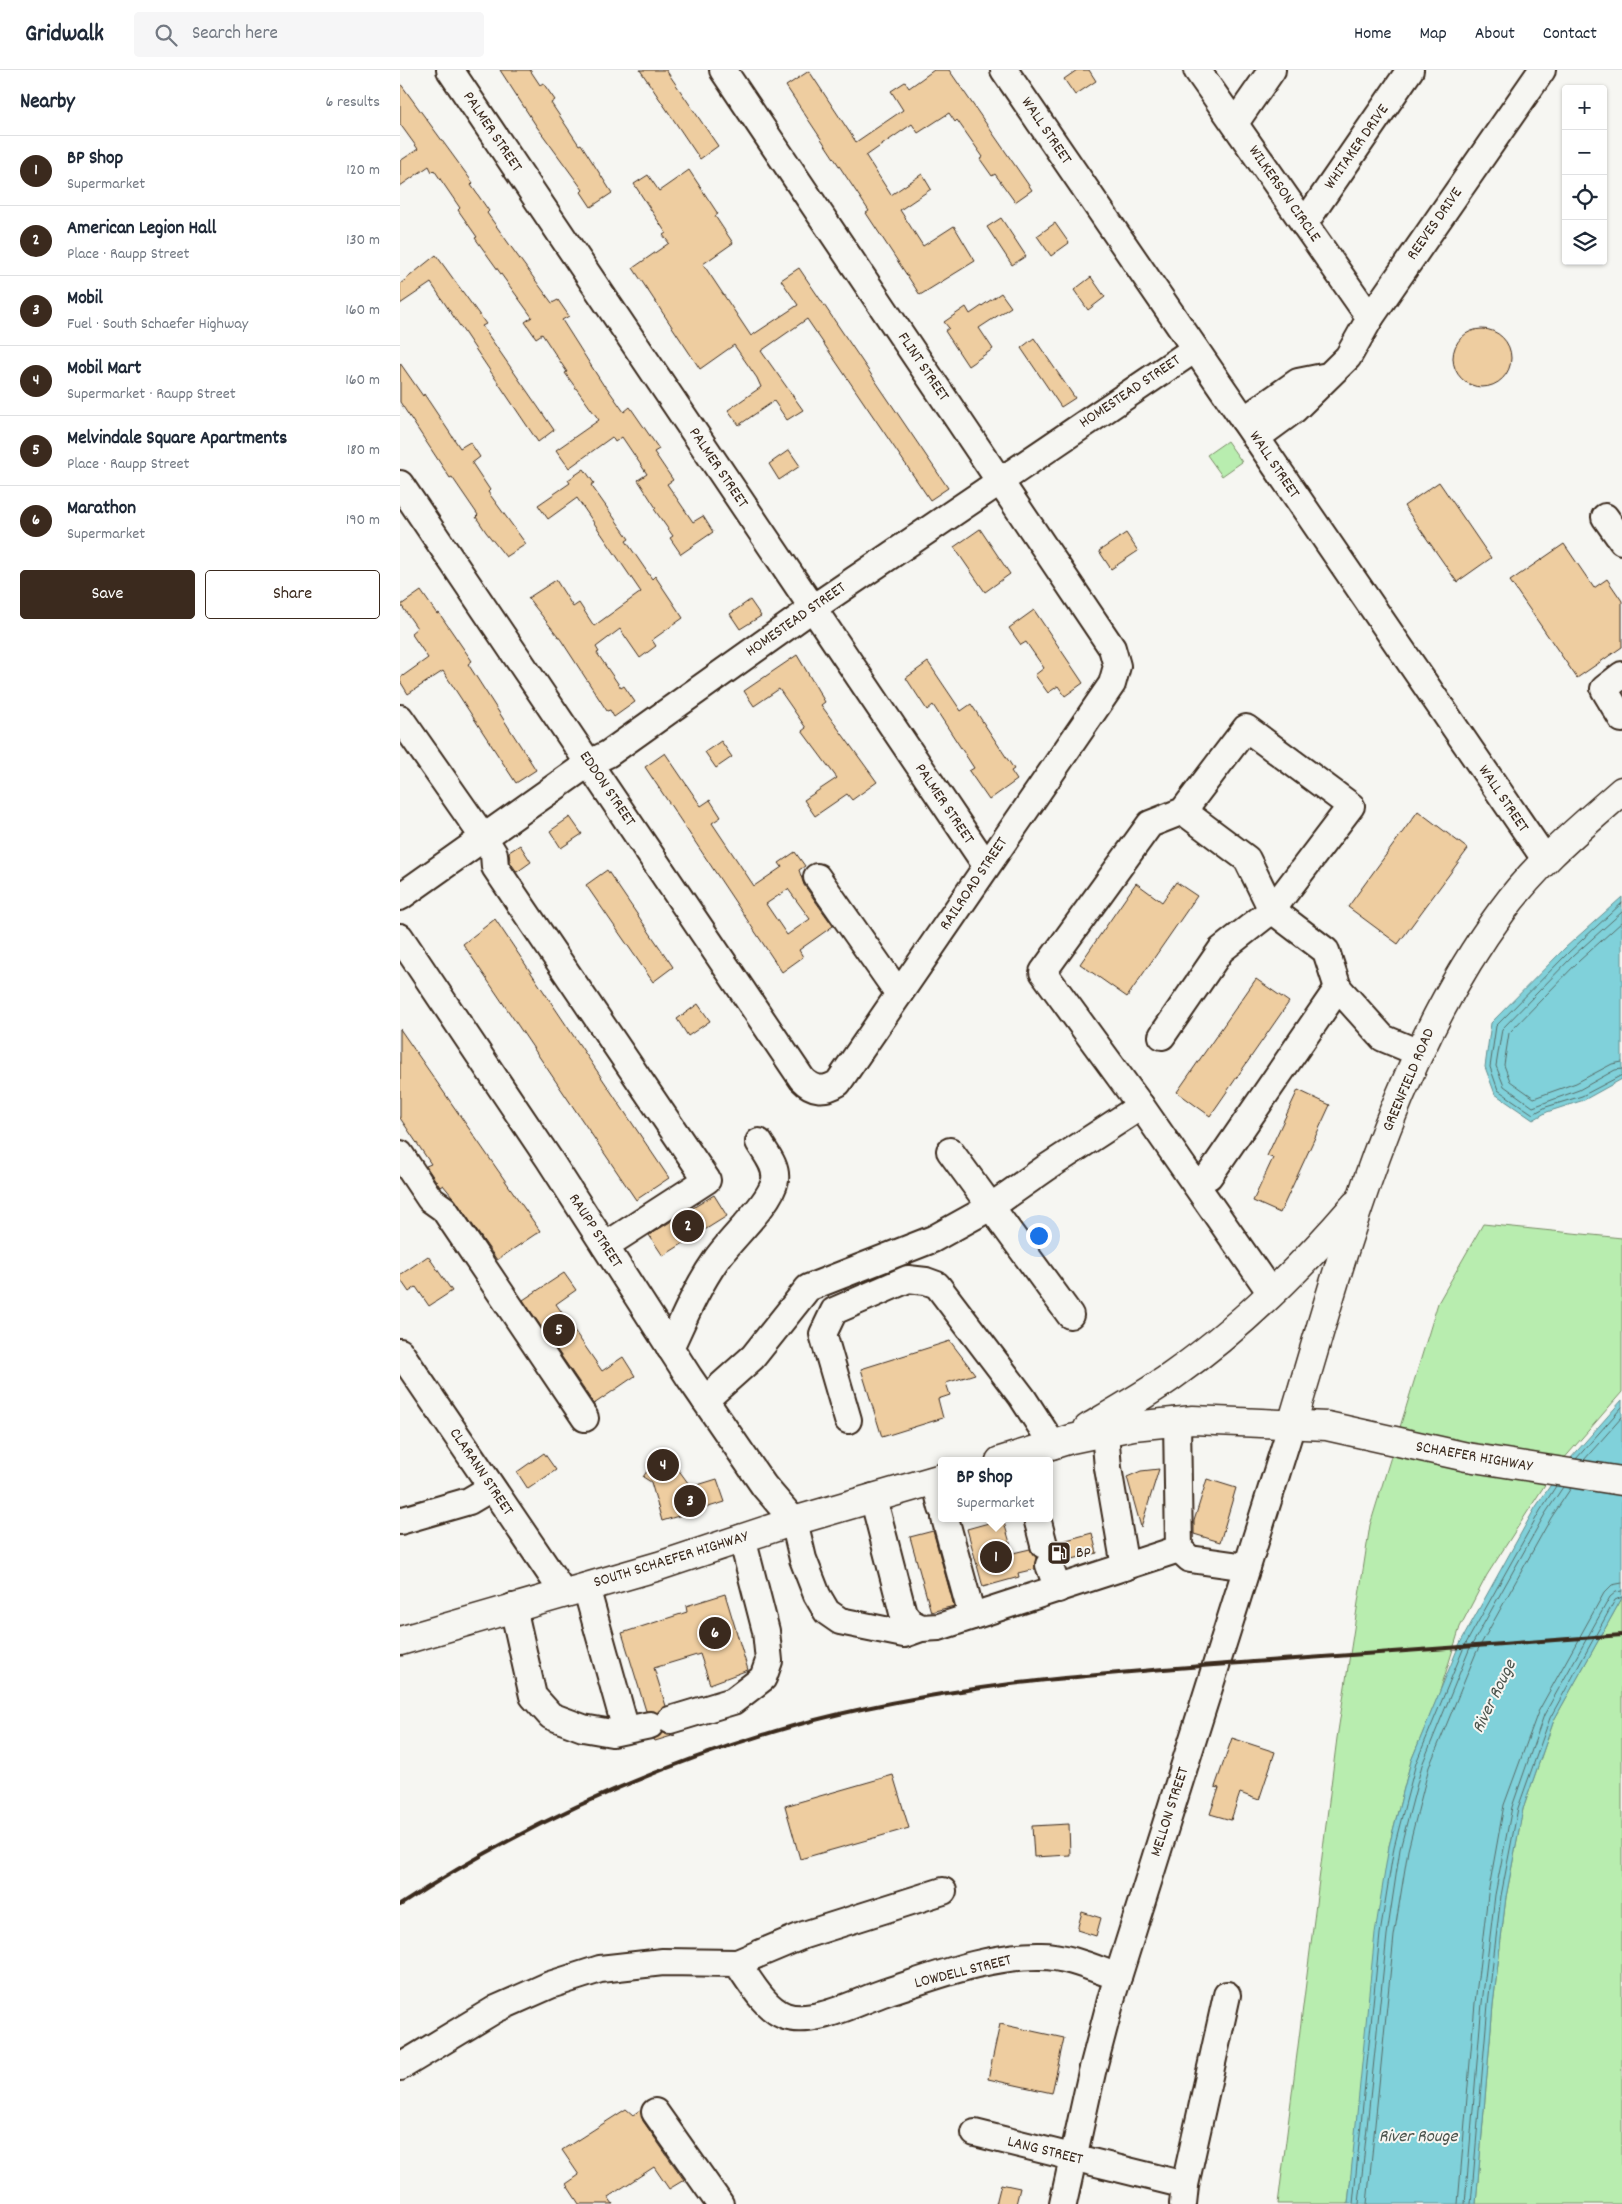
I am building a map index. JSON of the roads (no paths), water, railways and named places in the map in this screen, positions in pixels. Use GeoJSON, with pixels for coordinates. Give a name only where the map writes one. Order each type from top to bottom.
{"type":"FeatureCollection","features":[{"type":"Feature","properties":{"kind":"main road","name":"GREENFIELD ROAD"},"geometry":{"type":"LineString","coordinates":[[1292,1424],[1362,1196],[1419,1053],[1437,1014],[1468,960],[1503,909],[1545,859],[1622,791]]}},
{"type":"Feature","properties":{"kind":"main road"},"geometry":{"type":"LineString","coordinates":[[1062,1442],[1172,1376],[1227,1333],[1318,1248],[1362,1196]]}},
{"type":"Feature","properties":{"kind":"main road"},"geometry":{"type":"LineString","coordinates":[[1020,1457],[1062,1442],[1153,1423],[1178,1421],[1292,1424]]}},
{"type":"Feature","properties":{"kind":"main road","name":"SCHAEFER HIGHWAY"},"geometry":{"type":"LineString","coordinates":[[1292,1424],[1327,1426],[1498,1462],[1622,1481]]}},
{"type":"Feature","properties":{"kind":"main road","name":"SOUTH SCHAEFER HIGHWAY"},"geometry":{"type":"LineString","coordinates":[[400,1641],[873,1497],[938,1479]]}},
{"type":"Feature","properties":{"kind":"street","name":"PALMER STREET"},"geometry":{"type":"LineString","coordinates":[[450,70],[986,865]]}},
{"type":"Feature","properties":{"kind":"street","name":"FLINT STREET"},"geometry":{"type":"LineString","coordinates":[[723,70],[1112,648],[1118,666]]}},
{"type":"Feature","properties":{"kind":"street","name":"WALL STREET"},"geometry":{"type":"LineString","coordinates":[[1004,70],[1545,859]]}},
{"type":"Feature","properties":{"kind":"street","name":"WILKERSON CIRCLE"},"geometry":{"type":"LineString","coordinates":[[1197,70],[1370,318]]}},
{"type":"Feature","properties":{"kind":"street"},"geometry":{"type":"LineString","coordinates":[[1235,123],[1272,70]]}},
{"type":"Feature","properties":{"kind":"street","name":"WHITAKER DRIVE"},"geometry":{"type":"LineString","coordinates":[[1304,224],[1410,70]]}},
{"type":"Feature","properties":{"kind":"street","name":"REEVES DRIVE"},"geometry":{"type":"LineString","coordinates":[[1250,429],[1294,410],[1326,376],[1348,357],[1370,318],[1542,70]]}},
{"type":"Feature","properties":{"kind":"street","name":"HOMESTEAD STREET"},"geometry":{"type":"LineString","coordinates":[[400,897],[589,764],[608,754],[813,608],[1195,349]]}},
{"type":"Feature","properties":{"kind":"street","name":"EDDON STREET"},"geometry":{"type":"LineString","coordinates":[[400,484],[802,1079],[807,1084],[818,1089]]}},
{"type":"Feature","properties":{"kind":"street"},"geometry":{"type":"LineString","coordinates":[[1605,516],[1622,540]]}},
{"type":"Feature","properties":{"kind":"street","name":"RAILROAD STREET"},"geometry":{"type":"LineString","coordinates":[[818,1089],[830,1088],[838,1083],[1112,684],[1118,666]]}},
{"type":"Feature","properties":{"kind":"street"},"geometry":{"type":"LineString","coordinates":[[1622,675],[1604,689],[1622,719]]}},
{"type":"Feature","properties":{"kind":"street"},"geometry":{"type":"LineString","coordinates":[[400,718],[484,838],[494,854],[495,867],[707,1180],[605,1246]]}},
{"type":"Feature","properties":{"kind":"street"},"geometry":{"type":"LineString","coordinates":[[1162,1036],[1221,950],[1272,910],[1351,806],[1246,728],[1183,811],[1150,824],[1043,972],[1141,1106],[1271,1293]]}},
{"type":"Feature","properties":{"kind":"street"},"geometry":{"type":"LineString","coordinates":[[1183,811],[1247,859],[1272,910],[1326,952],[1338,988],[1383,1038],[1419,1053]]}},
{"type":"Feature","properties":{"kind":"street"},"geometry":{"type":"LineString","coordinates":[[817,878],[899,994]]}},
{"type":"Feature","properties":{"kind":"street","name":"RAUPP STREET"},"geometry":{"type":"LineString","coordinates":[[400,937],[550,1159],[705,1400],[764,1486],[794,1521]]}},
{"type":"Feature","properties":{"kind":"street"},"geometry":{"type":"LineString","coordinates":[[1209,1176],[1338,988]]}},
{"type":"Feature","properties":{"kind":"street"},"geometry":{"type":"LineString","coordinates":[[705,1400],[753,1356],[808,1288],[933,1239],[989,1208],[1141,1106]]}},
{"type":"Feature","properties":{"kind":"street"},"geometry":{"type":"LineString","coordinates":[[670,1348],[698,1289],[716,1260],[766,1198],[775,1181],[775,1169],[759,1142]]}},
{"type":"Feature","properties":{"kind":"street"},"geometry":{"type":"LineString","coordinates":[[950,1151],[989,1208],[1070,1315]]}},
{"type":"Feature","properties":{"kind":"street"},"geometry":{"type":"LineString","coordinates":[[400,1154],[430,1199],[444,1209],[585,1418]]}},
{"type":"Feature","properties":{"kind":"street"},"geometry":{"type":"LineString","coordinates":[[848,1420],[823,1334],[834,1311],[908,1279],[926,1281],[937,1285],[1022,1397],[1062,1442]]}},
{"type":"Feature","properties":{"kind":"street","name":"CLARANN STREET"},"geometry":{"type":"LineString","coordinates":[[400,1352],[491,1488],[574,1589],[649,1725]]}},
{"type":"Feature","properties":{"kind":"street"},"geometry":{"type":"LineString","coordinates":[[1178,1421],[1179,1549],[1190,1560],[1247,1568]]}},
{"type":"Feature","properties":{"kind":"street","name":"MELLON STREET"},"geometry":{"type":"LineString","coordinates":[[1063,2204],[1092,2072],[1118,1976],[1292,1424]]}},
{"type":"Feature","properties":{"kind":"street"},"geometry":{"type":"LineString","coordinates":[[1105,1432],[1108,1468],[1125,1567]]}},
{"type":"Feature","properties":{"kind":"street"},"geometry":{"type":"LineString","coordinates":[[400,1521],[469,1501],[491,1488]]}},
{"type":"Feature","properties":{"kind":"street"},"geometry":{"type":"LineString","coordinates":[[873,1497],[903,1613],[911,1623],[921,1628]]}},
{"type":"Feature","properties":{"kind":"street"},"geometry":{"type":"LineString","coordinates":[[794,1521],[803,1559],[817,1595],[827,1612],[840,1621],[904,1634],[921,1628],[938,1627],[1179,1549]]}},
{"type":"Feature","properties":{"kind":"street"},"geometry":{"type":"LineString","coordinates":[[946,1522],[972,1616]]}},
{"type":"Feature","properties":{"kind":"street"},"geometry":{"type":"LineString","coordinates":[[1038,1522],[1058,1589]]}},
{"type":"Feature","properties":{"kind":"street"},"geometry":{"type":"LineString","coordinates":[[513,1607],[533,1696],[551,1716],[583,1728],[612,1733],[649,1725],[733,1700],[763,1678],[769,1661],[766,1631],[742,1538]]}},
{"type":"Feature","properties":{"kind":"street"},"geometry":{"type":"LineString","coordinates":[[400,2067],[496,2009],[550,1985],[600,1969],[663,1962],[737,1963],[804,1935],[943,1891]]}},
{"type":"Feature","properties":{"kind":"street","name":"LOWDELL STREET"},"geometry":{"type":"LineString","coordinates":[[737,1963],[770,2007],[785,2016],[811,2019],[885,1993],[994,1961],[1042,1956],[1072,1961],[1118,1976]]}},
{"type":"Feature","properties":{"kind":"street"},"geometry":{"type":"LineString","coordinates":[[1184,2195],[1227,1994]]}},
{"type":"Feature","properties":{"kind":"street"},"geometry":{"type":"LineString","coordinates":[[655,2112],[720,2204]]}},
{"type":"Feature","properties":{"kind":"street","name":"LANG STREET"},"geometry":{"type":"LineString","coordinates":[[975,2133],[1115,2168],[1184,2195]]}},
{"type":"Feature","properties":{"kind":"water"},"geometry":{"type":"Polygon","coordinates":[[[1622,897],[1622,1079],[1584,1100],[1547,1112],[1533,1120],[1495,1094],[1485,1067],[1491,1023],[1565,948],[1622,897]]]}},
{"type":"Feature","properties":{"kind":"water","name":"River Rouge"},"geometry":{"type":"Polygon","coordinates":[[[1622,1400],[1622,1598],[1554,1720],[1523,1809],[1506,1897],[1493,2005],[1476,2204],[1348,2204],[1375,1933],[1389,1846],[1411,1761],[1459,1645],[1535,1508],[1563,1467],[1622,1400]]]}},
{"type":"Feature","properties":{"kind":"railway"},"geometry":{"type":"LineString","coordinates":[[400,1905],[493,1849],[590,1800],[639,1779],[741,1742],[793,1726],[850,1712],[964,1690],[1079,1676],[1622,1635]]}},
{"type":"Feature","properties":{"kind":"place","name":"American Legion Hall"},"geometry":{"type":"Point","coordinates":[688,1226]}},
{"type":"Feature","properties":{"kind":"place","name":"Melvindale Square Apartments"},"geometry":{"type":"Point","coordinates":[559,1330]}},
{"type":"Feature","properties":{"kind":"place","name":"Mobil Mart"},"geometry":{"type":"Point","coordinates":[663,1465]}},
{"type":"Feature","properties":{"kind":"place","name":"Mobil"},"geometry":{"type":"Point","coordinates":[690,1501]}},
{"type":"Feature","properties":{"kind":"place","name":"BP"},"geometry":{"type":"Point","coordinates":[1059,1553]}},
{"type":"Feature","properties":{"kind":"place","name":"BP Shop"},"geometry":{"type":"Point","coordinates":[996,1557]}},
{"type":"Feature","properties":{"kind":"place","name":"Marathon"},"geometry":{"type":"Point","coordinates":[715,1633]}}]}
